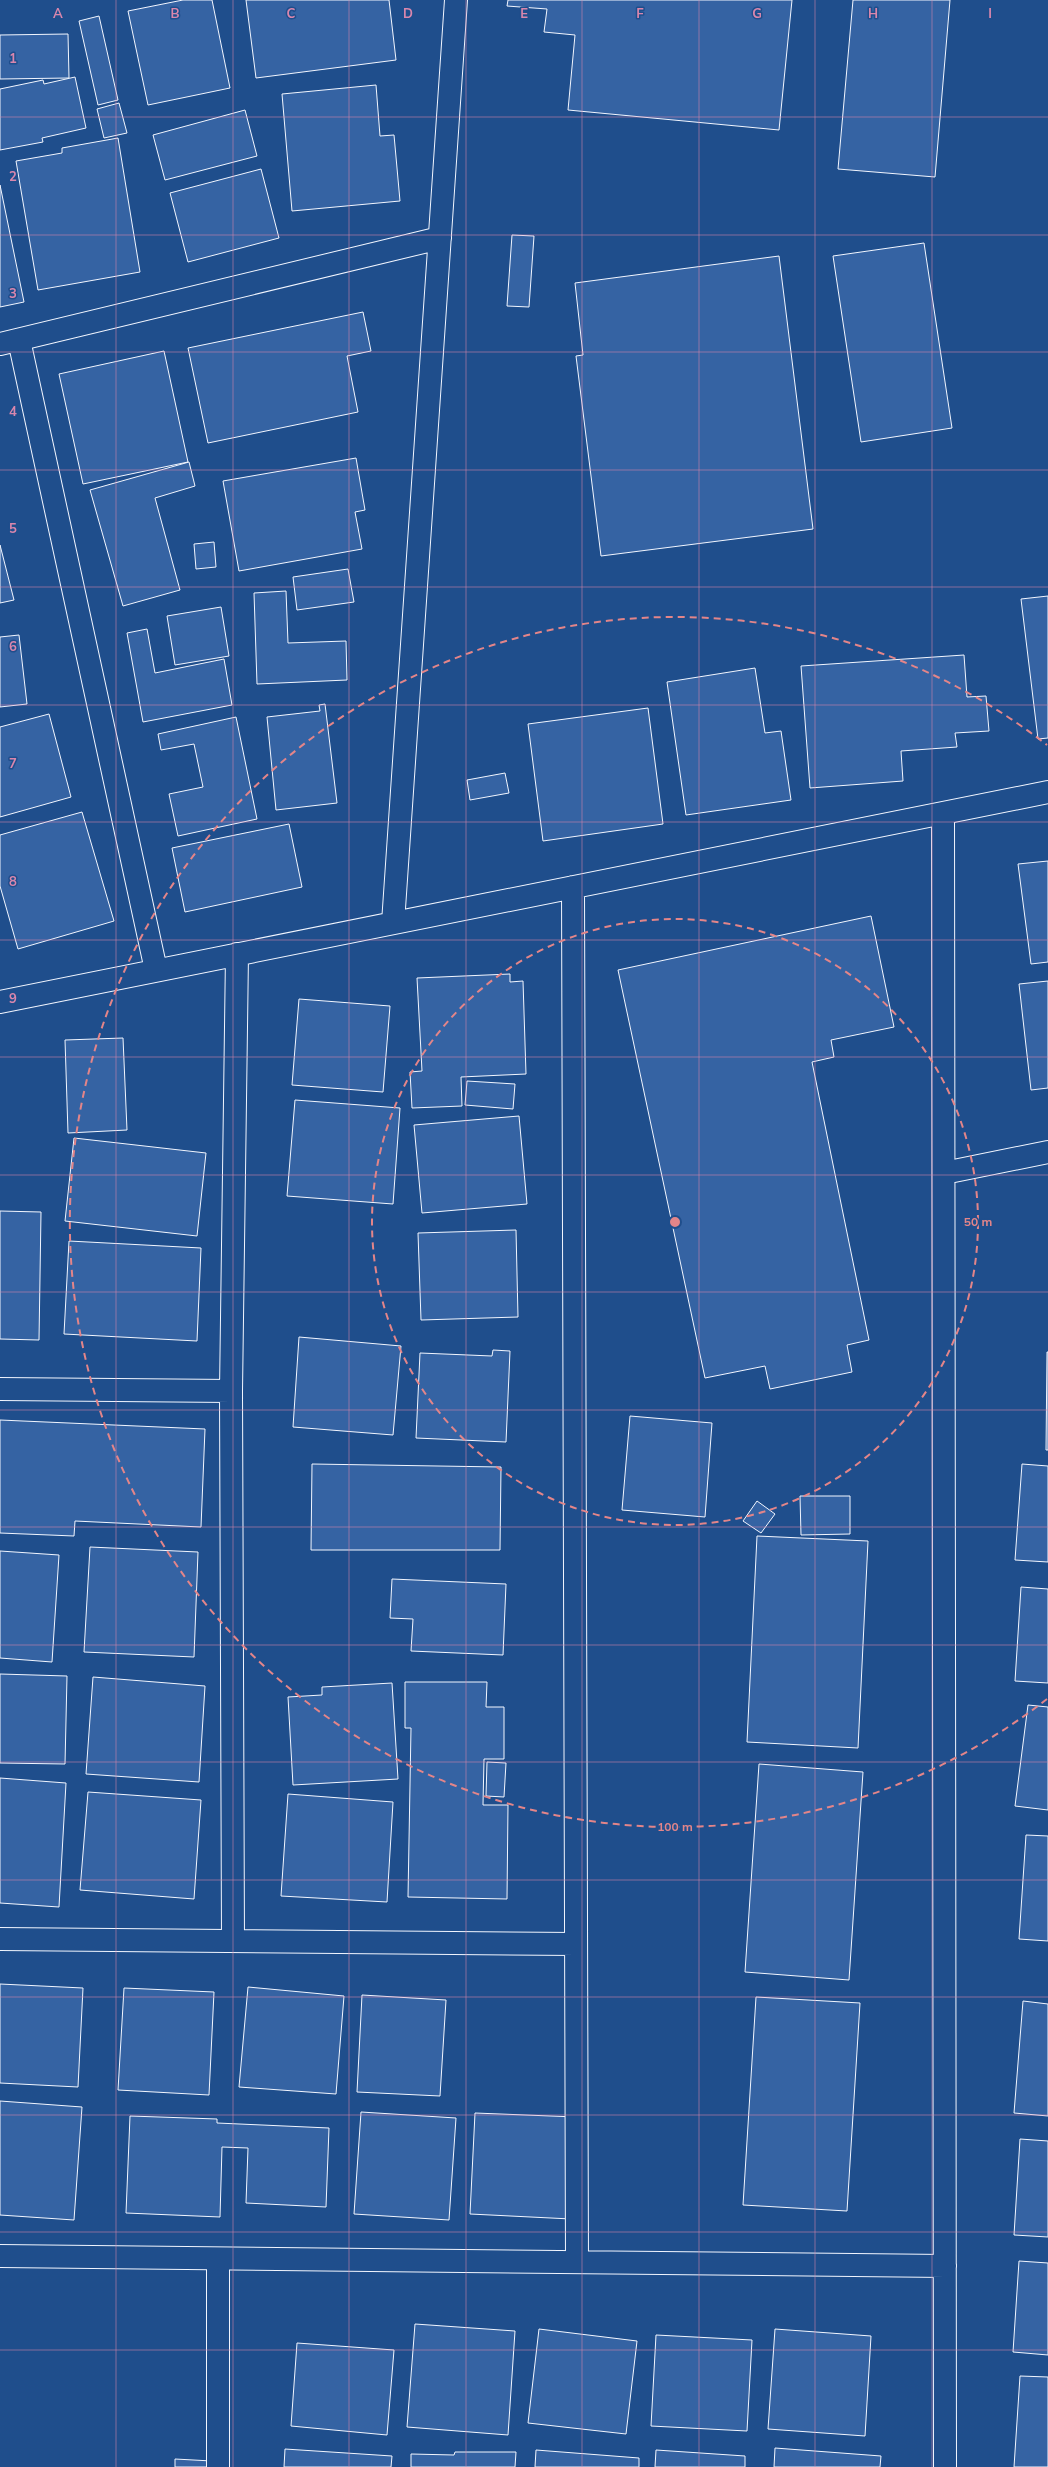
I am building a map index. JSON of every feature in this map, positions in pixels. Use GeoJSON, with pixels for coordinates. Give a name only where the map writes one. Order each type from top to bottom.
{"type":"FeatureCollection","features":[{"type":"Feature","properties":{"kind":"street"},"geometry":{"type":"LineString","coordinates":[[393,923],[456,0]]}},
{"type":"Feature","properties":{"kind":"street"},"geometry":{"type":"LineString","coordinates":[[156,970],[10,342],[440,238]]}},
{"type":"Feature","properties":{"kind":"street"},"geometry":{"type":"LineString","coordinates":[[0,1002],[1048,792]]}},
{"type":"Feature","properties":{"kind":"street"},"geometry":{"type":"LineString","coordinates":[[943,813],[945,2467]]}},
{"type":"Feature","properties":{"kind":"street"},"geometry":{"type":"LineString","coordinates":[[573,887],[577,2262]]}},
{"type":"Feature","properties":{"kind":"street"},"geometry":{"type":"LineString","coordinates":[[233,1941],[231,1391],[237,954]]}},
{"type":"Feature","properties":{"kind":"street"},"geometry":{"type":"LineString","coordinates":[[944,1173],[1048,1152]]}},
{"type":"Feature","properties":{"kind":"street"},"geometry":{"type":"LineString","coordinates":[[0,1389],[231,1391]]}},
{"type":"Feature","properties":{"kind":"street"},"geometry":{"type":"LineString","coordinates":[[0,1939],[576,1944]]}},
{"type":"Feature","properties":{"kind":"street"},"geometry":{"type":"LineString","coordinates":[[0,2256],[945,2266]]}},
{"type":"Feature","properties":{"kind":"street"},"geometry":{"type":"LineString","coordinates":[[218,2258],[218,2467]]}},
{"type":"Feature","properties":{"kind":"building"},"geometry":{"type":"Polygon","coordinates":[[[183,0],[212,0],[230,88],[148,105],[128,11],[183,0]]]}},
{"type":"Feature","properties":{"kind":"building"},"geometry":{"type":"Polygon","coordinates":[[[246,0],[389,0],[396,60],[256,78],[246,0]]]}},
{"type":"Feature","properties":{"kind":"building"},"geometry":{"type":"Polygon","coordinates":[[[508,0],[792,0],[779,130],[568,110],[575,35],[544,32],[547,9],[507,6],[508,0]]]}},
{"type":"Feature","properties":{"kind":"building"},"geometry":{"type":"Polygon","coordinates":[[[853,0],[950,0],[935,177],[838,169],[853,0]]]}},
{"type":"Feature","properties":{"kind":"building"},"geometry":{"type":"Polygon","coordinates":[[[99,16],[118,100],[98,105],[79,21],[99,16]]]}},
{"type":"Feature","properties":{"kind":"building"},"geometry":{"type":"Polygon","coordinates":[[[68,34],[69,78],[0,79],[0,35],[68,34]]]}},
{"type":"Feature","properties":{"kind":"building"},"geometry":{"type":"Polygon","coordinates":[[[75,77],[86,128],[42,138],[43,142],[0,150],[0,89],[43,80],[44,84],[75,77]]]}},
{"type":"Feature","properties":{"kind":"building"},"geometry":{"type":"Polygon","coordinates":[[[376,85],[380,136],[394,135],[400,201],[292,211],[282,94],[376,85]]]}},
{"type":"Feature","properties":{"kind":"building"},"geometry":{"type":"Polygon","coordinates":[[[119,103],[127,133],[104,138],[97,109],[119,103]]]}},
{"type":"Feature","properties":{"kind":"building"},"geometry":{"type":"Polygon","coordinates":[[[245,110],[257,156],[165,180],[153,135],[245,110]]]}},
{"type":"Feature","properties":{"kind":"building"},"geometry":{"type":"Polygon","coordinates":[[[118,138],[140,272],[38,290],[16,161],[62,153],[62,148],[118,138]]]}},
{"type":"Feature","properties":{"kind":"building"},"geometry":{"type":"Polygon","coordinates":[[[261,169],[279,238],[188,262],[170,193],[261,169]]]}},
{"type":"Feature","properties":{"kind":"building"},"geometry":{"type":"Polygon","coordinates":[[[0,185],[24,302],[0,307],[0,185]]]}},
{"type":"Feature","properties":{"kind":"building"},"geometry":{"type":"Polygon","coordinates":[[[512,235],[534,236],[529,307],[507,306],[512,235]]]}},
{"type":"Feature","properties":{"kind":"building"},"geometry":{"type":"Polygon","coordinates":[[[924,243],[952,428],[861,442],[833,256],[924,243]]]}},
{"type":"Feature","properties":{"kind":"building"},"geometry":{"type":"Polygon","coordinates":[[[779,256],[813,529],[601,556],[576,356],[583,355],[575,283],[779,256]]]}},
{"type":"Feature","properties":{"kind":"building"},"geometry":{"type":"Polygon","coordinates":[[[363,312],[371,351],[347,356],[358,412],[208,443],[188,348],[363,312]]]}},
{"type":"Feature","properties":{"kind":"building"},"geometry":{"type":"Polygon","coordinates":[[[164,351],[188,462],[83,484],[59,374],[164,351]]]}},
{"type":"Feature","properties":{"kind":"building"},"geometry":{"type":"Polygon","coordinates":[[[356,458],[365,510],[355,512],[362,549],[239,571],[223,481],[356,458]]]}},
{"type":"Feature","properties":{"kind":"building"},"geometry":{"type":"Polygon","coordinates":[[[189,462],[195,486],[155,498],[180,590],[123,606],[90,490],[189,462]]]}},
{"type":"Feature","properties":{"kind":"building"},"geometry":{"type":"Polygon","coordinates":[[[214,542],[216,567],[196,569],[194,544],[214,542]]]}},
{"type":"Feature","properties":{"kind":"building"},"geometry":{"type":"Polygon","coordinates":[[[0,545],[14,600],[0,603],[0,545]]]}},
{"type":"Feature","properties":{"kind":"building"},"geometry":{"type":"Polygon","coordinates":[[[348,569],[354,602],[297,610],[293,577],[348,569]]]}},
{"type":"Feature","properties":{"kind":"building"},"geometry":{"type":"Polygon","coordinates":[[[286,591],[288,643],[346,641],[347,680],[257,684],[254,593],[286,591]]]}},
{"type":"Feature","properties":{"kind":"building"},"geometry":{"type":"Polygon","coordinates":[[[1048,596],[1048,738],[1038,739],[1021,599],[1048,596]]]}},
{"type":"Feature","properties":{"kind":"building"},"geometry":{"type":"Polygon","coordinates":[[[221,607],[229,656],[175,665],[167,616],[221,607]]]}},
{"type":"Feature","properties":{"kind":"building"},"geometry":{"type":"Polygon","coordinates":[[[147,629],[155,673],[224,659],[232,705],[143,722],[127,633],[147,629]]]}},
{"type":"Feature","properties":{"kind":"building"},"geometry":{"type":"Polygon","coordinates":[[[19,635],[27,704],[0,707],[0,637],[19,635]]]}},
{"type":"Feature","properties":{"kind":"building"},"geometry":{"type":"Polygon","coordinates":[[[964,655],[967,697],[986,696],[989,731],[955,733],[957,747],[901,751],[903,781],[810,788],[801,666],[964,655]]]}},
{"type":"Feature","properties":{"kind":"building"},"geometry":{"type":"Polygon","coordinates":[[[755,668],[765,733],[781,731],[791,800],[686,815],[667,682],[755,668]]]}},
{"type":"Feature","properties":{"kind":"building"},"geometry":{"type":"Polygon","coordinates":[[[325,704],[337,803],[276,810],[267,717],[320,711],[319,705],[325,704]]]}},
{"type":"Feature","properties":{"kind":"building"},"geometry":{"type":"Polygon","coordinates":[[[648,708],[663,824],[543,841],[528,724],[648,708]]]}},
{"type":"Feature","properties":{"kind":"building"},"geometry":{"type":"Polygon","coordinates":[[[49,714],[71,797],[0,817],[0,727],[49,714]]]}},
{"type":"Feature","properties":{"kind":"building"},"geometry":{"type":"Polygon","coordinates":[[[236,717],[257,819],[178,836],[169,794],[203,787],[194,744],[161,750],[158,734],[236,717]]]}},
{"type":"Feature","properties":{"kind":"building"},"geometry":{"type":"Polygon","coordinates":[[[505,773],[509,793],[470,800],[467,780],[505,773]]]}},
{"type":"Feature","properties":{"kind":"building"},"geometry":{"type":"Polygon","coordinates":[[[82,812],[114,921],[18,949],[0,886],[0,835],[82,812]]]}},
{"type":"Feature","properties":{"kind":"building"},"geometry":{"type":"Polygon","coordinates":[[[289,824],[302,887],[185,912],[172,848],[289,824]]]}},
{"type":"Feature","properties":{"kind":"building"},"geometry":{"type":"Polygon","coordinates":[[[1048,861],[1048,962],[1031,964],[1018,864],[1048,861]]]}},
{"type":"Feature","properties":{"kind":"building"},"geometry":{"type":"Polygon","coordinates":[[[871,916],[894,1027],[831,1040],[834,1057],[812,1062],[869,1340],[847,1345],[852,1372],[770,1389],[765,1366],[705,1378],[618,970],[871,916]]]}},
{"type":"Feature","properties":{"kind":"building"},"geometry":{"type":"Polygon","coordinates":[[[510,974],[510,982],[523,981],[526,1074],[461,1077],[462,1106],[412,1108],[410,1072],[422,1071],[417,978],[510,974]]]}},
{"type":"Feature","properties":{"kind":"building"},"geometry":{"type":"Polygon","coordinates":[[[1048,981],[1048,1088],[1031,1090],[1019,984],[1048,981]]]}},
{"type":"Feature","properties":{"kind":"building"},"geometry":{"type":"Polygon","coordinates":[[[299,999],[390,1006],[383,1092],[292,1085],[299,999]]]}},
{"type":"Feature","properties":{"kind":"building"},"geometry":{"type":"Polygon","coordinates":[[[123,1038],[127,1130],[68,1133],[65,1040],[123,1038]]]}},
{"type":"Feature","properties":{"kind":"building"},"geometry":{"type":"Polygon","coordinates":[[[467,1081],[515,1084],[513,1109],[465,1105],[467,1081]]]}},
{"type":"Feature","properties":{"kind":"building"},"geometry":{"type":"Polygon","coordinates":[[[295,1100],[400,1108],[393,1204],[287,1196],[295,1100]]]}},
{"type":"Feature","properties":{"kind":"building"},"geometry":{"type":"Polygon","coordinates":[[[519,1116],[527,1204],[422,1213],[414,1125],[519,1116]]]}},
{"type":"Feature","properties":{"kind":"building"},"geometry":{"type":"Polygon","coordinates":[[[74,1138],[206,1153],[197,1236],[65,1221],[74,1138]]]}},
{"type":"Feature","properties":{"kind":"building"},"geometry":{"type":"Polygon","coordinates":[[[0,1211],[41,1212],[39,1340],[0,1339],[0,1211]]]}},
{"type":"Feature","properties":{"kind":"building"},"geometry":{"type":"Polygon","coordinates":[[[516,1230],[518,1317],[421,1320],[418,1233],[516,1230]]]}},
{"type":"Feature","properties":{"kind":"building"},"geometry":{"type":"Polygon","coordinates":[[[69,1241],[201,1248],[197,1341],[64,1334],[69,1241]]]}},
{"type":"Feature","properties":{"kind":"building"},"geometry":{"type":"Polygon","coordinates":[[[299,1337],[401,1346],[393,1435],[293,1427],[299,1337]]]}},
{"type":"Feature","properties":{"kind":"building"},"geometry":{"type":"Polygon","coordinates":[[[493,1350],[510,1351],[506,1442],[416,1438],[420,1353],[492,1356],[493,1350]]]}},
{"type":"Feature","properties":{"kind":"building"},"geometry":{"type":"Polygon","coordinates":[[[1047,1352],[1048,1450],[1046,1450],[1047,1352]]]}},
{"type":"Feature","properties":{"kind":"building"},"geometry":{"type":"Polygon","coordinates":[[[630,1416],[712,1423],[705,1517],[622,1510],[630,1416]]]}},
{"type":"Feature","properties":{"kind":"building"},"geometry":{"type":"Polygon","coordinates":[[[0,1420],[205,1429],[201,1527],[75,1521],[74,1536],[0,1533],[0,1420]]]}},
{"type":"Feature","properties":{"kind":"building"},"geometry":{"type":"Polygon","coordinates":[[[312,1464],[501,1467],[500,1550],[311,1550],[312,1464]]]}},
{"type":"Feature","properties":{"kind":"building"},"geometry":{"type":"Polygon","coordinates":[[[1022,1464],[1048,1466],[1048,1562],[1015,1560],[1022,1464]]]}},
{"type":"Feature","properties":{"kind":"building"},"geometry":{"type":"Polygon","coordinates":[[[800,1496],[850,1496],[850,1534],[801,1535],[800,1496]]]}},
{"type":"Feature","properties":{"kind":"building"},"geometry":{"type":"Polygon","coordinates":[[[757,1501],[775,1514],[761,1533],[743,1521],[757,1501]]]}},
{"type":"Feature","properties":{"kind":"building"},"geometry":{"type":"Polygon","coordinates":[[[757,1536],[868,1541],[858,1748],[747,1742],[757,1536]]]}},
{"type":"Feature","properties":{"kind":"building"},"geometry":{"type":"Polygon","coordinates":[[[90,1547],[198,1552],[194,1657],[84,1652],[90,1547]]]}},
{"type":"Feature","properties":{"kind":"building"},"geometry":{"type":"Polygon","coordinates":[[[0,1551],[59,1555],[52,1662],[0,1658],[0,1551]]]}},
{"type":"Feature","properties":{"kind":"building"},"geometry":{"type":"Polygon","coordinates":[[[392,1579],[506,1584],[503,1655],[411,1651],[413,1619],[390,1618],[392,1579]]]}},
{"type":"Feature","properties":{"kind":"building"},"geometry":{"type":"Polygon","coordinates":[[[1021,1587],[1048,1589],[1048,1683],[1015,1681],[1021,1587]]]}},
{"type":"Feature","properties":{"kind":"building"},"geometry":{"type":"Polygon","coordinates":[[[0,1674],[67,1676],[65,1764],[0,1763],[0,1674]]]}},
{"type":"Feature","properties":{"kind":"building"},"geometry":{"type":"Polygon","coordinates":[[[93,1677],[205,1686],[199,1782],[86,1774],[93,1677]]]}},
{"type":"Feature","properties":{"kind":"building"},"geometry":{"type":"Polygon","coordinates":[[[405,1682],[487,1682],[486,1707],[504,1707],[504,1759],[484,1759],[483,1805],[508,1805],[507,1899],[408,1897],[411,1728],[405,1728],[405,1682]]]}},
{"type":"Feature","properties":{"kind":"building"},"geometry":{"type":"Polygon","coordinates":[[[392,1683],[398,1779],[293,1785],[288,1697],[322,1695],[322,1687],[392,1683]]]}},
{"type":"Feature","properties":{"kind":"building"},"geometry":{"type":"Polygon","coordinates":[[[1028,1705],[1048,1707],[1048,1810],[1015,1806],[1028,1705]]]}},
{"type":"Feature","properties":{"kind":"building"},"geometry":{"type":"Polygon","coordinates":[[[487,1762],[506,1763],[504,1797],[486,1796],[487,1762]]]}},
{"type":"Feature","properties":{"kind":"building"},"geometry":{"type":"Polygon","coordinates":[[[759,1764],[863,1772],[849,1980],[745,1972],[759,1764]]]}},
{"type":"Feature","properties":{"kind":"building"},"geometry":{"type":"Polygon","coordinates":[[[0,1778],[66,1783],[59,1907],[0,1903],[0,1778]]]}},
{"type":"Feature","properties":{"kind":"building"},"geometry":{"type":"Polygon","coordinates":[[[88,1792],[201,1800],[194,1899],[80,1890],[88,1792]]]}},
{"type":"Feature","properties":{"kind":"building"},"geometry":{"type":"Polygon","coordinates":[[[288,1794],[393,1802],[387,1902],[281,1896],[288,1794]]]}},
{"type":"Feature","properties":{"kind":"building"},"geometry":{"type":"Polygon","coordinates":[[[1026,1835],[1048,1836],[1048,1941],[1019,1939],[1026,1835]]]}},
{"type":"Feature","properties":{"kind":"building"},"geometry":{"type":"Polygon","coordinates":[[[0,1984],[83,1988],[78,2087],[0,2083],[0,1984]]]}},
{"type":"Feature","properties":{"kind":"building"},"geometry":{"type":"Polygon","coordinates":[[[248,1987],[344,1996],[336,2094],[239,2087],[248,1987]]]}},
{"type":"Feature","properties":{"kind":"building"},"geometry":{"type":"Polygon","coordinates":[[[124,1988],[214,1992],[209,2095],[118,2090],[124,1988]]]}},
{"type":"Feature","properties":{"kind":"building"},"geometry":{"type":"Polygon","coordinates":[[[362,1995],[446,2000],[440,2096],[357,2092],[362,1995]]]}},
{"type":"Feature","properties":{"kind":"building"},"geometry":{"type":"Polygon","coordinates":[[[756,1997],[860,2003],[847,2211],[743,2205],[756,1997]]]}},
{"type":"Feature","properties":{"kind":"building"},"geometry":{"type":"Polygon","coordinates":[[[1023,2001],[1048,2004],[1048,2116],[1014,2113],[1023,2001]]]}},
{"type":"Feature","properties":{"kind":"building"},"geometry":{"type":"Polygon","coordinates":[[[0,2101],[82,2107],[74,2220],[0,2215],[0,2101]]]}},
{"type":"Feature","properties":{"kind":"building"},"geometry":{"type":"Polygon","coordinates":[[[361,2112],[456,2118],[449,2220],[354,2214],[361,2112]]]}},
{"type":"Feature","properties":{"kind":"building"},"geometry":{"type":"Polygon","coordinates":[[[475,2113],[576,2117],[571,2219],[470,2214],[475,2113]]]}},
{"type":"Feature","properties":{"kind":"building"},"geometry":{"type":"Polygon","coordinates":[[[130,2116],[217,2119],[217,2123],[329,2128],[326,2207],[246,2203],[248,2148],[222,2147],[220,2217],[126,2213],[130,2116]]]}},
{"type":"Feature","properties":{"kind":"building"},"geometry":{"type":"Polygon","coordinates":[[[1020,2139],[1048,2141],[1048,2237],[1014,2235],[1020,2139]]]}},
{"type":"Feature","properties":{"kind":"building"},"geometry":{"type":"Polygon","coordinates":[[[1019,2261],[1048,2263],[1048,2355],[1013,2352],[1019,2261]]]}},
{"type":"Feature","properties":{"kind":"building"},"geometry":{"type":"Polygon","coordinates":[[[415,2324],[515,2331],[508,2435],[407,2427],[415,2324]]]}},
{"type":"Feature","properties":{"kind":"building"},"geometry":{"type":"Polygon","coordinates":[[[539,2329],[637,2341],[626,2434],[528,2423],[539,2329]]]}},
{"type":"Feature","properties":{"kind":"building"},"geometry":{"type":"Polygon","coordinates":[[[775,2329],[871,2336],[865,2436],[768,2429],[775,2329]]]}},
{"type":"Feature","properties":{"kind":"building"},"geometry":{"type":"Polygon","coordinates":[[[656,2335],[752,2340],[747,2431],[651,2426],[656,2335]]]}},
{"type":"Feature","properties":{"kind":"building"},"geometry":{"type":"Polygon","coordinates":[[[297,2343],[394,2350],[387,2435],[291,2426],[297,2343]]]}},
{"type":"Feature","properties":{"kind":"building"},"geometry":{"type":"Polygon","coordinates":[[[1020,2376],[1048,2377],[1048,2467],[1014,2467],[1020,2376]]]}},
{"type":"Feature","properties":{"kind":"building"},"geometry":{"type":"Polygon","coordinates":[[[775,2448],[881,2456],[880,2467],[774,2467],[775,2448]]]}},
{"type":"Feature","properties":{"kind":"building"},"geometry":{"type":"Polygon","coordinates":[[[285,2449],[392,2456],[391,2467],[284,2467],[285,2449]]]}},
{"type":"Feature","properties":{"kind":"building"},"geometry":{"type":"Polygon","coordinates":[[[536,2450],[639,2458],[639,2467],[535,2467],[536,2450]]]}},
{"type":"Feature","properties":{"kind":"building"},"geometry":{"type":"Polygon","coordinates":[[[656,2450],[745,2456],[745,2467],[655,2467],[656,2450]]]}},
{"type":"Feature","properties":{"kind":"building"},"geometry":{"type":"Polygon","coordinates":[[[455,2452],[516,2452],[515,2467],[411,2467],[411,2454],[454,2455],[455,2452]]]}},
{"type":"Feature","properties":{"kind":"building"},"geometry":{"type":"Polygon","coordinates":[[[175,2459],[212,2461],[212,2467],[175,2467],[175,2459]]]}}]}
